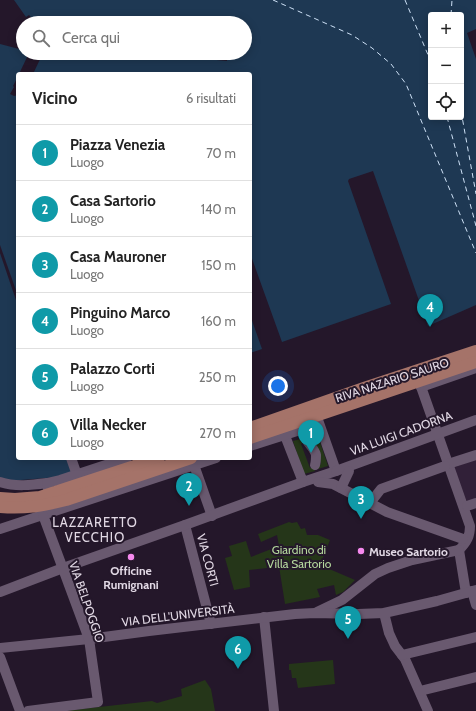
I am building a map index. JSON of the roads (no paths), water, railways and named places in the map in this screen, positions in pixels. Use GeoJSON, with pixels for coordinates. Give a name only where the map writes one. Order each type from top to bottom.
{"type":"FeatureCollection","features":[{"type":"Feature","properties":{"kind":"main road","name":"RIVA NAZARIO SAURO"},"geometry":{"type":"LineString","coordinates":[[316,415],[420,384],[474,356]]}},
{"type":"Feature","properties":{"kind":"main road","name":"RIVA NAZARIO SAURO"},"geometry":{"type":"LineString","coordinates":[[316,415],[474,356]]}},
{"type":"Feature","properties":{"kind":"main road"},"geometry":{"type":"LineString","coordinates":[[252,428],[316,415]]}},
{"type":"Feature","properties":{"kind":"main road"},"geometry":{"type":"LineString","coordinates":[[252,438],[284,431],[316,415]]}},
{"type":"Feature","properties":{"kind":"main road"},"geometry":{"type":"LineString","coordinates":[[114,477],[154,460]]}},
{"type":"Feature","properties":{"kind":"main road"},"geometry":{"type":"LineString","coordinates":[[1,500],[40,497],[114,477],[192,462]]}},
{"type":"Feature","properties":{"kind":"street","name":"RIVA NAZARIO SAURO"},"geometry":{"type":"LineString","coordinates":[[420,384],[476,368]]}},
{"type":"Feature","properties":{"kind":"street"},"geometry":{"type":"LineString","coordinates":[[315,614],[342,600],[375,574],[412,560],[459,550],[468,540],[470,531],[469,506],[447,465],[438,434],[420,384]]}},
{"type":"Feature","properties":{"kind":"street"},"geometry":{"type":"LineString","coordinates":[[316,415],[336,471]]}},
{"type":"Feature","properties":{"kind":"street","name":"VIA LUIGI CADORNA"},"geometry":{"type":"LineString","coordinates":[[0,592],[476,420]]}},
{"type":"Feature","properties":{"kind":"street"},"geometry":{"type":"LineString","coordinates":[[252,445],[284,431],[303,482]]}},
{"type":"Feature","properties":{"kind":"street"},"geometry":{"type":"LineString","coordinates":[[306,440],[315,452],[316,468]]}},
{"type":"Feature","properties":{"kind":"street"},"geometry":{"type":"LineString","coordinates":[[370,503],[381,489],[476,455]]}},
{"type":"Feature","properties":{"kind":"street"},"geometry":{"type":"LineString","coordinates":[[72,460],[77,475]]}},
{"type":"Feature","properties":{"kind":"street"},"geometry":{"type":"LineString","coordinates":[[0,529],[43,515],[114,477],[126,460]]}},
{"type":"Feature","properties":{"kind":"street"},"geometry":{"type":"LineString","coordinates":[[204,460],[192,462],[212,516]]}},
{"type":"Feature","properties":{"kind":"street"},"geometry":{"type":"LineString","coordinates":[[337,486],[349,471]]}},
{"type":"Feature","properties":{"kind":"street"},"geometry":{"type":"LineString","coordinates":[[0,482],[8,485],[48,487],[60,480],[77,475],[114,477]]}},
{"type":"Feature","properties":{"kind":"street"},"geometry":{"type":"LineString","coordinates":[[320,481],[337,486],[387,512],[470,540]]}},
{"type":"Feature","properties":{"kind":"street","name":"VIA BELPOGGIO"},"geometry":{"type":"LineString","coordinates":[[28,711],[98,702],[89,639],[43,515]]}},
{"type":"Feature","properties":{"kind":"street","name":"VIA CORTI"},"geometry":{"type":"LineString","coordinates":[[186,525],[211,624]]}},
{"type":"Feature","properties":{"kind":"street"},"geometry":{"type":"LineString","coordinates":[[459,550],[476,605]]}},
{"type":"Feature","properties":{"kind":"street","name":"VIA DELL'UNIVERSITÀ"},"geometry":{"type":"LineString","coordinates":[[0,648],[264,618],[315,614],[384,613],[437,601],[471,591]]}},
{"type":"Feature","properties":{"kind":"street"},"geometry":{"type":"LineString","coordinates":[[384,613],[389,633],[395,646],[405,659],[428,711]]}},
{"type":"Feature","properties":{"kind":"street"},"geometry":{"type":"LineString","coordinates":[[264,618],[274,711]]}},
{"type":"Feature","properties":{"kind":"street"},"geometry":{"type":"LineString","coordinates":[[402,655],[476,637]]}},
{"type":"Feature","properties":{"kind":"street"},"geometry":{"type":"LineString","coordinates":[[1,662],[20,711]]}},
{"type":"Feature","properties":{"kind":"street"},"geometry":{"type":"LineString","coordinates":[[420,691],[476,677]]}},
{"type":"Feature","properties":{"kind":"water"},"geometry":{"type":"Polygon","coordinates":[[[14,0],[476,0],[476,29],[467,33],[476,59],[476,305],[428,326],[373,171],[349,179],[348,181],[391,304],[282,342],[252,259],[252,72],[34,72],[40,60],[252,60],[252,16],[25,16],[14,0]]]}},
{"type":"Feature","properties":{"kind":"water"},"geometry":{"type":"Polygon","coordinates":[[[0,44],[16,48],[16,60],[26,60],[20,72],[16,72],[16,80],[10,94],[16,96],[16,460],[69,460],[73,472],[59,477],[8,481],[0,478],[0,44]]]}},
{"type":"Feature","properties":{"kind":"water"},"geometry":{"type":"Polygon","coordinates":[[[252,321],[262,349],[252,352],[252,321]]]}},
{"type":"Feature","properties":{"kind":"place","name":"Pinguino Marco"},"geometry":{"type":"Point","coordinates":[430,327]}},
{"type":"Feature","properties":{"kind":"place","name":"Piazza Venezia"},"geometry":{"type":"Point","coordinates":[311,453]}},
{"type":"Feature","properties":{"kind":"place","name":"Casa Sartorio"},"geometry":{"type":"Point","coordinates":[189,506]}},
{"type":"Feature","properties":{"kind":"place","name":"Casa Mauroner"},"geometry":{"type":"Point","coordinates":[361,519]}},
{"type":"Feature","properties":{"kind":"place","name":"Museo Sartorio"},"geometry":{"type":"Point","coordinates":[361,551]}},
{"type":"Feature","properties":{"kind":"place","name":"Officine Rumignani"},"geometry":{"type":"Point","coordinates":[131,557]}},
{"type":"Feature","properties":{"kind":"place","name":"Palazzo Corti"},"geometry":{"type":"Point","coordinates":[348,639]}},
{"type":"Feature","properties":{"kind":"place","name":"Villa Necker"},"geometry":{"type":"Point","coordinates":[238,669]}},
{"type":"Feature","properties":{"kind":"district","name":"LAZZARETTO VECCHIO"},"geometry":{"type":"Point","coordinates":[95,530]}},
{"type":"Feature","properties":{"kind":"park label","name":"Giardino di Villa Sartorio"},"geometry":{"type":"Point","coordinates":[299,556]}}]}
